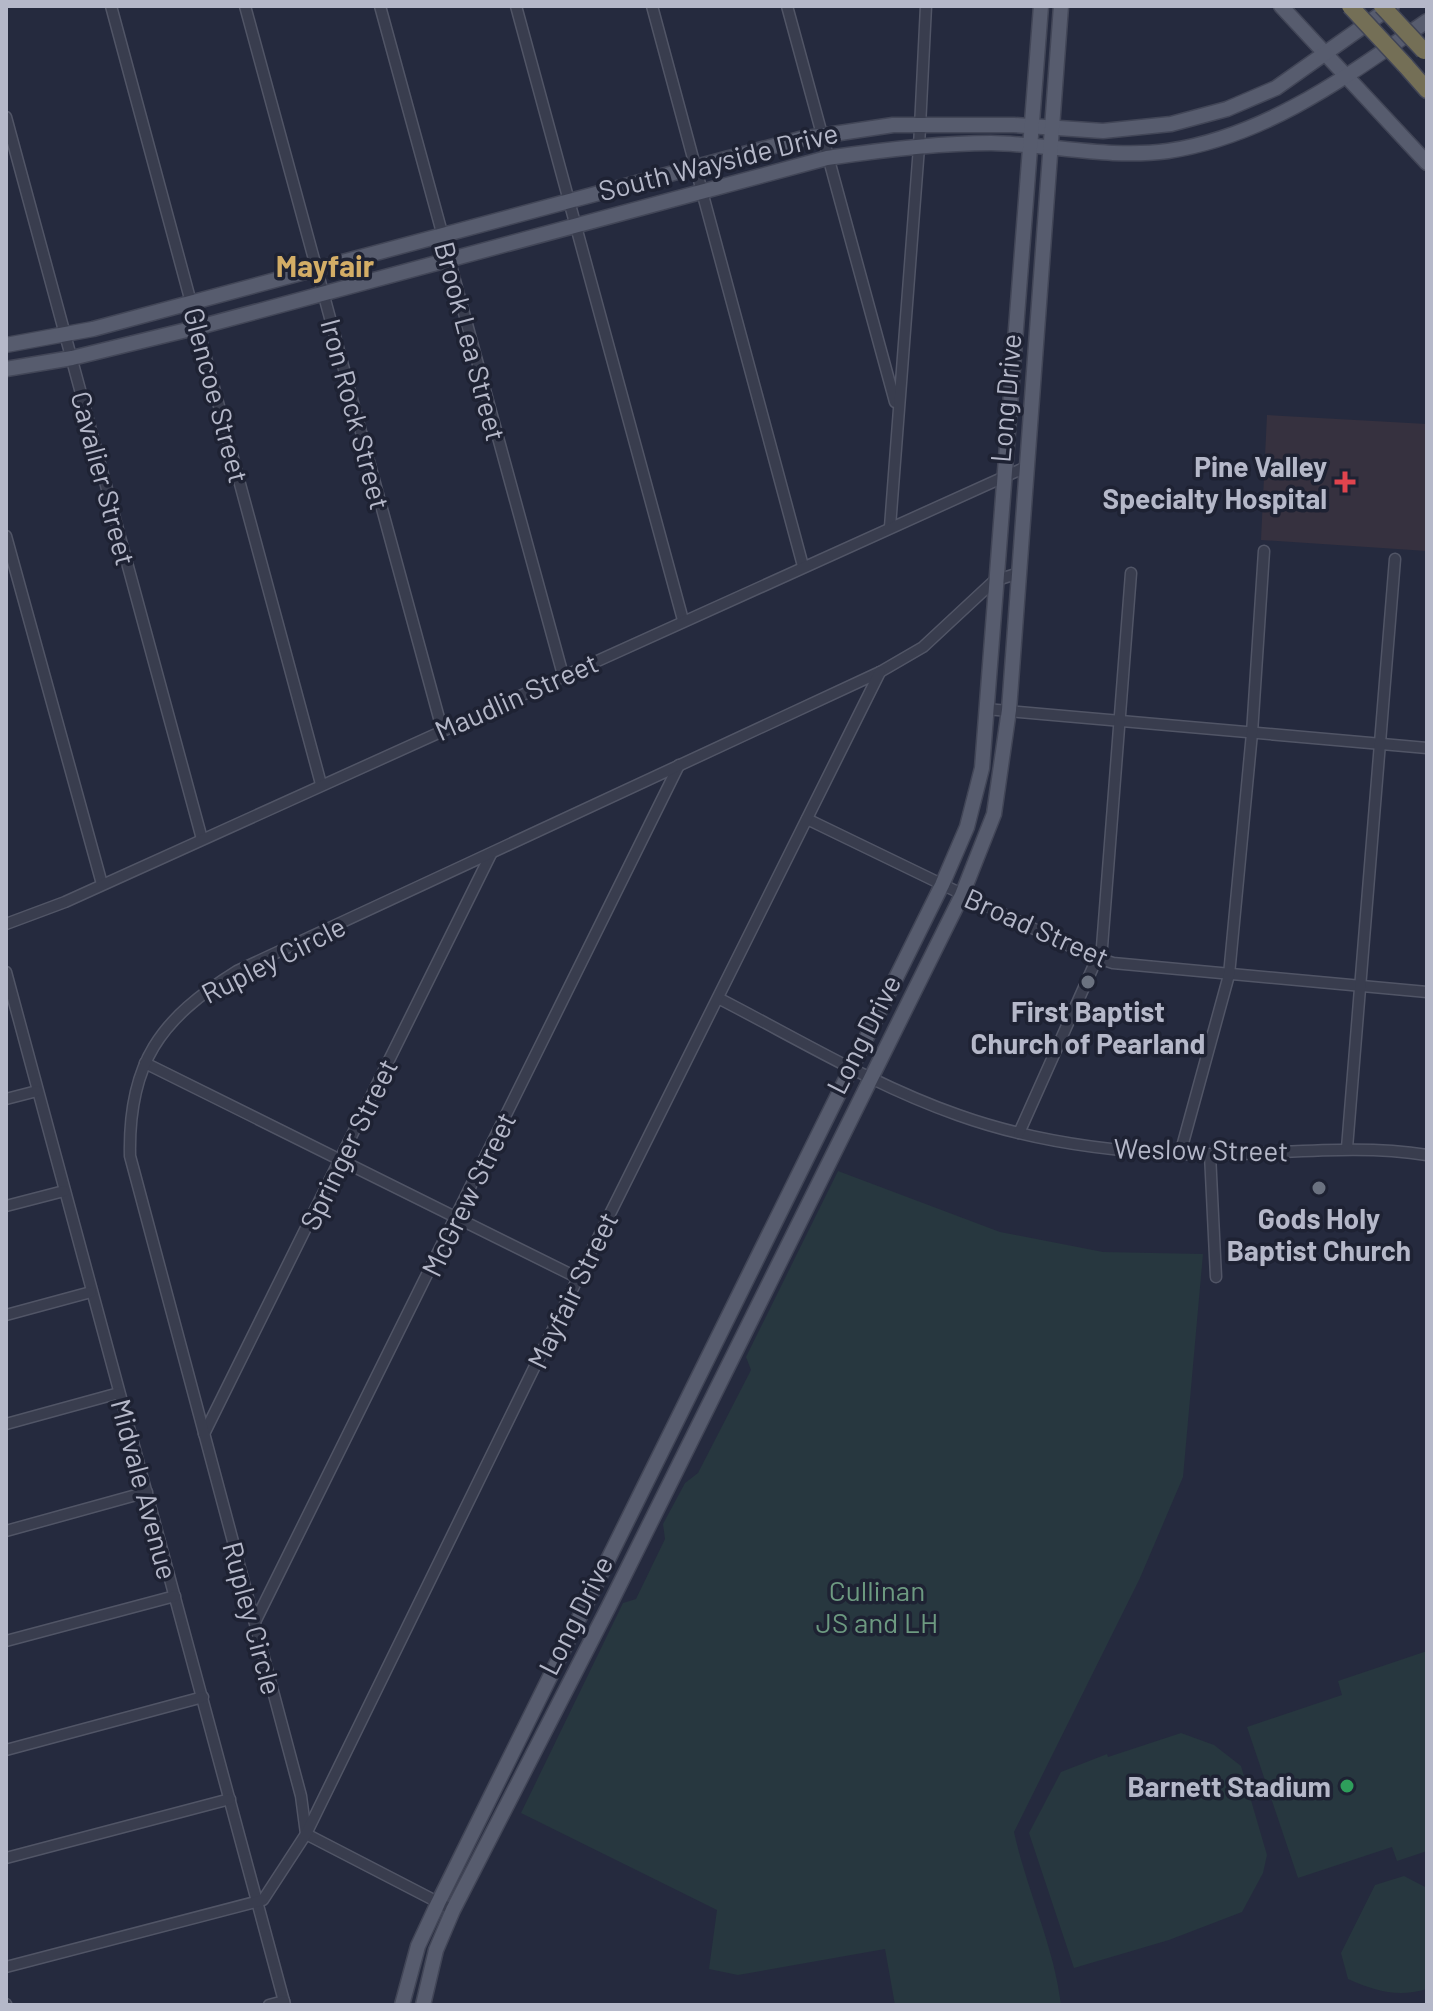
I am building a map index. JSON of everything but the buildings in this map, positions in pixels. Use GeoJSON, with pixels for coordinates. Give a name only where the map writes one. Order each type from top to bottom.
{"type":"FeatureCollection","features":[{"type":"Feature","properties":{"kind":"highway"},"geometry":{"type":"LineString","coordinates":[[1350,6],[1427,90]]}},
{"type":"Feature","properties":{"kind":"highway"},"geometry":{"type":"LineString","coordinates":[[1382,6],[1425,53]]}},
{"type":"Feature","properties":{"kind":"main road"},"geometry":{"type":"LineString","coordinates":[[1281,6],[1427,163]]}},
{"type":"Feature","properties":{"kind":"main road","name":"South Wayside Drive"},"geometry":{"type":"LineString","coordinates":[[6,345],[65,336],[695,165],[822,136],[866,128],[919,125],[1136,130],[1204,116],[1254,99],[1326,55],[1392,6]]}},
{"type":"Feature","properties":{"kind":"main road"},"geometry":{"type":"LineString","coordinates":[[1040,12],[1061,12]]}},
{"type":"Feature","properties":{"kind":"main road","name":"Long Drive"},"geometry":{"type":"LineString","coordinates":[[402,2005],[418,1946],[438,1903],[699,1381],[942,885],[967,827],[982,768],[1040,12]]}},
{"type":"Feature","properties":{"kind":"main road","name":"Long Drive"},"geometry":{"type":"LineString","coordinates":[[423,2005],[436,1950],[453,1910],[609,1606],[962,895],[994,814],[1009,710],[1061,12]]}},
{"type":"Feature","properties":{"kind":"main road","name":"South Wayside Drive"},"geometry":{"type":"LineString","coordinates":[[6,369],[72,358],[199,327],[701,189],[827,158],[919,147],[993,143],[1134,153],[1205,143],[1261,126],[1346,77],[1427,21]]}},
{"type":"Feature","properties":{"kind":"main road"},"geometry":{"type":"LineString","coordinates":[[1204,116],[1205,143]]}},
{"type":"Feature","properties":{"kind":"main road"},"geometry":{"type":"LineString","coordinates":[[1021,252],[1043,256]]}},
{"type":"Feature","properties":{"kind":"main road"},"geometry":{"type":"LineString","coordinates":[[1012,362],[1034,365]]}},
{"type":"Feature","properties":{"kind":"main road"},"geometry":{"type":"LineString","coordinates":[[900,968],[919,980]]}},
{"type":"Feature","properties":{"kind":"main road"},"geometry":{"type":"LineString","coordinates":[[806,1160],[825,1169]]}},
{"type":"Feature","properties":{"kind":"main road"},"geometry":{"type":"LineString","coordinates":[[755,1264],[773,1274]]}},
{"type":"Feature","properties":{"kind":"main road"},"geometry":{"type":"LineString","coordinates":[[699,1381],[716,1390]]}},
{"type":"Feature","properties":{"kind":"main road"},"geometry":{"type":"LineString","coordinates":[[647,1484],[664,1495]]}},
{"type":"Feature","properties":{"kind":"main road"},"geometry":{"type":"LineString","coordinates":[[590,1598],[609,1606]]}},
{"type":"Feature","properties":{"kind":"main road"},"geometry":{"type":"LineString","coordinates":[[541,1697],[558,1706]]}},
{"type":"Feature","properties":{"kind":"main road"},"geometry":{"type":"LineString","coordinates":[[492,1794],[506,1807]]}},
{"type":"Feature","properties":{"kind":"street","name":"Glencoe Street"},"geometry":{"type":"LineString","coordinates":[[111,6],[321,784]]}},
{"type":"Feature","properties":{"kind":"street","name":"Iron Rock Street"},"geometry":{"type":"LineString","coordinates":[[245,6],[442,729]]}},
{"type":"Feature","properties":{"kind":"street","name":"Brook Lea Street"},"geometry":{"type":"LineString","coordinates":[[380,6],[563,675]]}},
{"type":"Feature","properties":{"kind":"street"},"geometry":{"type":"LineString","coordinates":[[516,6],[683,620]]}},
{"type":"Feature","properties":{"kind":"street"},"geometry":{"type":"LineString","coordinates":[[652,6],[803,566]]}},
{"type":"Feature","properties":{"kind":"street"},"geometry":{"type":"LineString","coordinates":[[787,6],[897,411]]}},
{"type":"Feature","properties":{"kind":"street"},"geometry":{"type":"LineString","coordinates":[[890,527],[919,147],[926,6]]}},
{"type":"Feature","properties":{"kind":"street","name":"Cavalier Street"},"geometry":{"type":"LineString","coordinates":[[6,117],[202,839]]}},
{"type":"Feature","properties":{"kind":"street","name":"Maudlin Street"},"geometry":{"type":"LineString","coordinates":[[6,924],[102,884],[1026,467]]}},
{"type":"Feature","properties":{"kind":"street"},"geometry":{"type":"LineString","coordinates":[[6,536],[102,884]]}},
{"type":"Feature","properties":{"kind":"street"},"geometry":{"type":"LineString","coordinates":[[1180,1154],[1229,975],[1252,733],[1264,551]]}},
{"type":"Feature","properties":{"kind":"street"},"geometry":{"type":"LineString","coordinates":[[1347,1148],[1395,559]]}},
{"type":"Feature","properties":{"kind":"street","name":"Rupley Circle"},"geometry":{"type":"LineString","coordinates":[[306,1834],[301,1796],[130,1156],[129,1113],[145,1063],[165,1027],[195,997],[226,978],[880,672],[923,647],[994,581],[1019,573]]}},
{"type":"Feature","properties":{"kind":"street"},"geometry":{"type":"LineString","coordinates":[[1019,1133],[1099,959],[1122,720],[1131,573]]}},
{"type":"Feature","properties":{"kind":"street","name":"Mayfair Street"},"geometry":{"type":"LineString","coordinates":[[257,1903],[263,1900],[306,1834],[880,672]]}},
{"type":"Feature","properties":{"kind":"street"},"geometry":{"type":"LineString","coordinates":[[986,709],[1427,748]]}},
{"type":"Feature","properties":{"kind":"street","name":"McGrew Street"},"geometry":{"type":"LineString","coordinates":[[255,1622],[679,765]]}},
{"type":"Feature","properties":{"kind":"street","name":"Broad Street"},"geometry":{"type":"LineString","coordinates":[[807,819],[1099,959],[1229,975],[1427,992]]}},
{"type":"Feature","properties":{"kind":"street","name":"Springer Street"},"geometry":{"type":"LineString","coordinates":[[204,1434],[491,854]]}},
{"type":"Feature","properties":{"kind":"street","name":"Midvale Avenue"},"geometry":{"type":"LineString","coordinates":[[6,972],[284,2003]]}},
{"type":"Feature","properties":{"kind":"street","name":"Weslow Street"},"geometry":{"type":"LineString","coordinates":[[718,998],[852,1067],[957,1115],[1019,1133],[1110,1150],[1180,1154],[1347,1148],[1427,1155]]}},
{"type":"Feature","properties":{"kind":"street"},"geometry":{"type":"LineString","coordinates":[[145,1063],[578,1278]]}},
{"type":"Feature","properties":{"kind":"street"},"geometry":{"type":"LineString","coordinates":[[6,1099],[37,1091]]}},
{"type":"Feature","properties":{"kind":"street"},"geometry":{"type":"LineString","coordinates":[[1210,1154],[1216,1277]]}},
{"type":"Feature","properties":{"kind":"street"},"geometry":{"type":"LineString","coordinates":[[6,1206],[64,1191]]}},
{"type":"Feature","properties":{"kind":"street"},"geometry":{"type":"LineString","coordinates":[[6,1315],[91,1292]]}},
{"type":"Feature","properties":{"kind":"street"},"geometry":{"type":"LineString","coordinates":[[6,1424],[119,1393]]}},
{"type":"Feature","properties":{"kind":"street"},"geometry":{"type":"LineString","coordinates":[[6,1531],[147,1492]]}},
{"type":"Feature","properties":{"kind":"street"},"geometry":{"type":"LineString","coordinates":[[6,1641],[175,1596]]}},
{"type":"Feature","properties":{"kind":"street"},"geometry":{"type":"LineString","coordinates":[[6,1750],[203,1697]]}},
{"type":"Feature","properties":{"kind":"street"},"geometry":{"type":"LineString","coordinates":[[6,1858],[230,1799]]}},
{"type":"Feature","properties":{"kind":"street"},"geometry":{"type":"LineString","coordinates":[[306,1834],[453,1910]]}},
{"type":"Feature","properties":{"kind":"street"},"geometry":{"type":"LineString","coordinates":[[6,1967],[257,1903]]}},
{"type":"Feature","properties":{"kind":"street"},"geometry":{"type":"LineString","coordinates":[[269,2005],[284,2003]]}},
{"type":"Feature","properties":{"kind":"shaded area","name":"Pine Valley Specialty Hospital"},"geometry":{"type":"Polygon","coordinates":[[[1267,415],[1427,424],[1427,551],[1261,540],[1267,415]]]}},
{"type":"Feature","properties":{"kind":"green space","name":"Cullinan JS and LH"},"geometry":{"type":"Polygon","coordinates":[[[838,1171],[1000,1232],[1103,1252],[1203,1254],[1183,1477],[1140,1578],[1014,1832],[1053,1961],[1061,2005],[895,2005],[885,1949],[738,1975],[709,1969],[717,1910],[521,1813],[623,1603],[636,1599],[665,1539],[663,1524],[685,1483],[698,1473],[751,1370],[746,1357],[838,1171]]]}},
{"type":"Feature","properties":{"kind":"green space","name":"Barnett Stadium"},"geometry":{"type":"Polygon","coordinates":[[[1427,1651],[1427,1851],[1397,1861],[1392,1847],[1298,1878],[1247,1727],[1342,1695],[1338,1681],[1427,1651]]]}},
{"type":"Feature","properties":{"kind":"green space"},"geometry":{"type":"Polygon","coordinates":[[[1181,1733],[1214,1745],[1241,1766],[1267,1855],[1263,1873],[1242,1912],[1169,1940],[1074,1968],[1029,1833],[1061,1772],[1107,1754],[1108,1757],[1181,1733]]]}},
{"type":"Feature","properties":{"kind":"green space"},"geometry":{"type":"Polygon","coordinates":[[[1404,1876],[1427,1888],[1427,1989],[1406,1993],[1387,1992],[1348,1979],[1341,1953],[1375,1885],[1404,1876]]]}},
{"type":"Feature","properties":{"kind":"place","name":"Pine Valley Specialty Hospital"},"geometry":{"type":"Point","coordinates":[1345,482]}},
{"type":"Feature","properties":{"kind":"place","name":"First Baptist Church of Pearland"},"geometry":{"type":"Point","coordinates":[1088,982]}},
{"type":"Feature","properties":{"kind":"place","name":"Gods Holy Baptist Church"},"geometry":{"type":"Point","coordinates":[1319,1188]}},
{"type":"Feature","properties":{"kind":"place","name":"Barnett Stadium"},"geometry":{"type":"Point","coordinates":[1347,1786]}},
{"type":"Feature","properties":{"kind":"district","name":"Mayfair"},"geometry":{"type":"Point","coordinates":[325,265]}}]}
